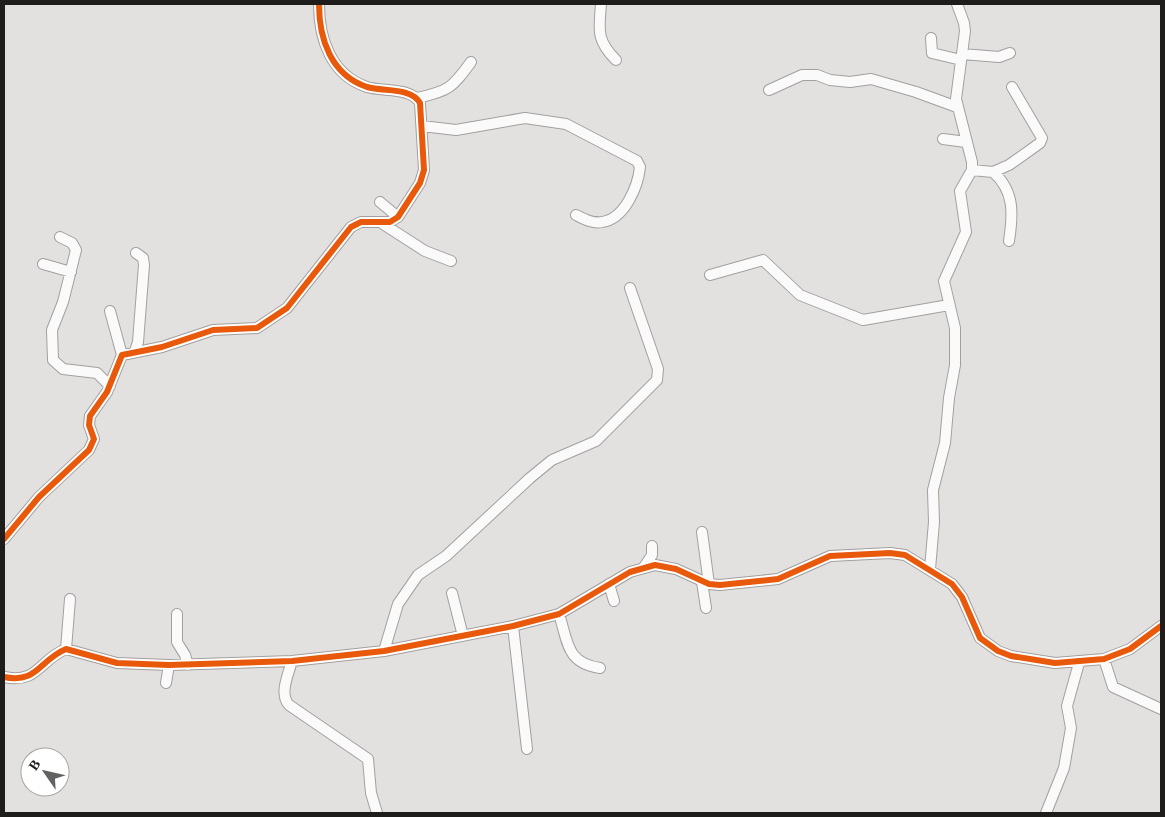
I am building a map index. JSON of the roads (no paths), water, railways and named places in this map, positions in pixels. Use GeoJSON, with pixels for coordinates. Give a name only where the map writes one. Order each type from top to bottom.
{"type":"FeatureCollection","features":[{"type":"Feature","properties":{"kind":"street"},"geometry":{"type":"LineString","coordinates":[[122,355],[162,347],[213,330],[257,328],[287,308],[351,227],[361,222],[383,224],[398,217],[423,177],[422,126],[420,103],[417,98],[412,94],[368,87],[350,79],[335,64],[324,46],[319,22],[319,4]]}},
{"type":"Feature","properties":{"kind":"street"},"geometry":{"type":"LineString","coordinates":[[601,4],[600,38],[604,48],[616,60]]}},
{"type":"Feature","properties":{"kind":"street"},"geometry":{"type":"LineString","coordinates":[[930,569],[934,522],[934,485],[945,443],[949,398],[955,365],[955,328],[944,281],[966,232],[960,192],[972,170],[972,162],[956,107],[964,23],[957,4]]}},
{"type":"Feature","properties":{"kind":"street"},"geometry":{"type":"LineString","coordinates":[[931,38],[932,53],[961,57],[999,57],[1010,53]]}},
{"type":"Feature","properties":{"kind":"street"},"geometry":{"type":"LineString","coordinates":[[417,98],[452,87],[471,62]]}},
{"type":"Feature","properties":{"kind":"street"},"geometry":{"type":"LineString","coordinates":[[769,90],[802,75],[816,75],[830,80],[850,82],[871,80],[916,92],[956,107]]}},
{"type":"Feature","properties":{"kind":"street"},"geometry":{"type":"LineString","coordinates":[[972,170],[993,172],[1017,159],[1040,142],[1042,138],[1012,86]]}},
{"type":"Feature","properties":{"kind":"street"},"geometry":{"type":"LineString","coordinates":[[422,126],[456,130],[525,118],[566,124],[637,161],[640,167],[634,191],[618,214],[602,222],[589,221],[576,215]]}},
{"type":"Feature","properties":{"kind":"street"},"geometry":{"type":"LineString","coordinates":[[944,139],[966,142]]}},
{"type":"Feature","properties":{"kind":"street"},"geometry":{"type":"LineString","coordinates":[[993,172],[1004,184],[1012,200],[1013,217],[1010,241]]}},
{"type":"Feature","properties":{"kind":"street"},"geometry":{"type":"LineString","coordinates":[[380,202],[398,217]]}},
{"type":"Feature","properties":{"kind":"street"},"geometry":{"type":"LineString","coordinates":[[383,224],[424,252],[451,261]]}},
{"type":"Feature","properties":{"kind":"street"},"geometry":{"type":"LineString","coordinates":[[60,237],[76,246],[63,302],[52,330],[53,360],[63,369],[97,373],[110,386]]}},
{"type":"Feature","properties":{"kind":"street"},"geometry":{"type":"LineString","coordinates":[[135,351],[139,335],[144,265],[143,258],[136,253]]}},
{"type":"Feature","properties":{"kind":"street"},"geometry":{"type":"LineString","coordinates":[[710,275],[763,260],[800,295],[863,320],[949,306]]}},
{"type":"Feature","properties":{"kind":"street"},"geometry":{"type":"LineString","coordinates":[[43,264],[71,272]]}},
{"type":"Feature","properties":{"kind":"street"},"geometry":{"type":"LineString","coordinates":[[384,651],[398,604],[418,576],[446,556],[552,460],[596,441],[657,380],[658,369],[630,288]]}},
{"type":"Feature","properties":{"kind":"street"},"geometry":{"type":"LineString","coordinates":[[4,539],[40,497],[90,450],[94,439],[89,424],[90,416],[110,386],[122,355],[110,311]]}},
{"type":"Feature","properties":{"kind":"street"},"geometry":{"type":"LineString","coordinates":[[702,532],[706,608]]}},
{"type":"Feature","properties":{"kind":"street"},"geometry":{"type":"LineString","coordinates":[[644,567],[652,556],[652,546]]}},
{"type":"Feature","properties":{"kind":"street"},"geometry":{"type":"LineString","coordinates":[[4,677],[25,679],[33,675],[59,652],[66,649],[117,663],[169,665],[292,661],[384,651],[513,626],[559,614],[609,584],[644,567],[666,566],[705,583],[770,581],[819,560],[840,555],[897,553],[930,569],[958,590],[974,628],[987,644],[1011,656],[1055,663],[1079,663],[1104,659],[1130,649],[1161,626]]}},
{"type":"Feature","properties":{"kind":"street"},"geometry":{"type":"LineString","coordinates":[[609,584],[614,601]]}},
{"type":"Feature","properties":{"kind":"street"},"geometry":{"type":"LineString","coordinates":[[452,593],[463,636]]}},
{"type":"Feature","properties":{"kind":"street"},"geometry":{"type":"LineString","coordinates":[[66,649],[70,599]]}},
{"type":"Feature","properties":{"kind":"street"},"geometry":{"type":"LineString","coordinates":[[177,614],[178,642],[188,665]]}},
{"type":"Feature","properties":{"kind":"street"},"geometry":{"type":"LineString","coordinates":[[559,614],[571,654],[581,663],[600,668]]}},
{"type":"Feature","properties":{"kind":"street"},"geometry":{"type":"LineString","coordinates":[[513,626],[527,749]]}},
{"type":"Feature","properties":{"kind":"street"},"geometry":{"type":"LineString","coordinates":[[1104,659],[1113,687],[1161,709]]}},
{"type":"Feature","properties":{"kind":"street"},"geometry":{"type":"LineString","coordinates":[[292,661],[284,700],[368,759],[371,793],[377,813]]}},
{"type":"Feature","properties":{"kind":"street"},"geometry":{"type":"LineString","coordinates":[[1046,813],[1064,768],[1071,728],[1067,706],[1079,663]]}},
{"type":"Feature","properties":{"kind":"street"},"geometry":{"type":"LineString","coordinates":[[166,682],[169,665]]}}]}
